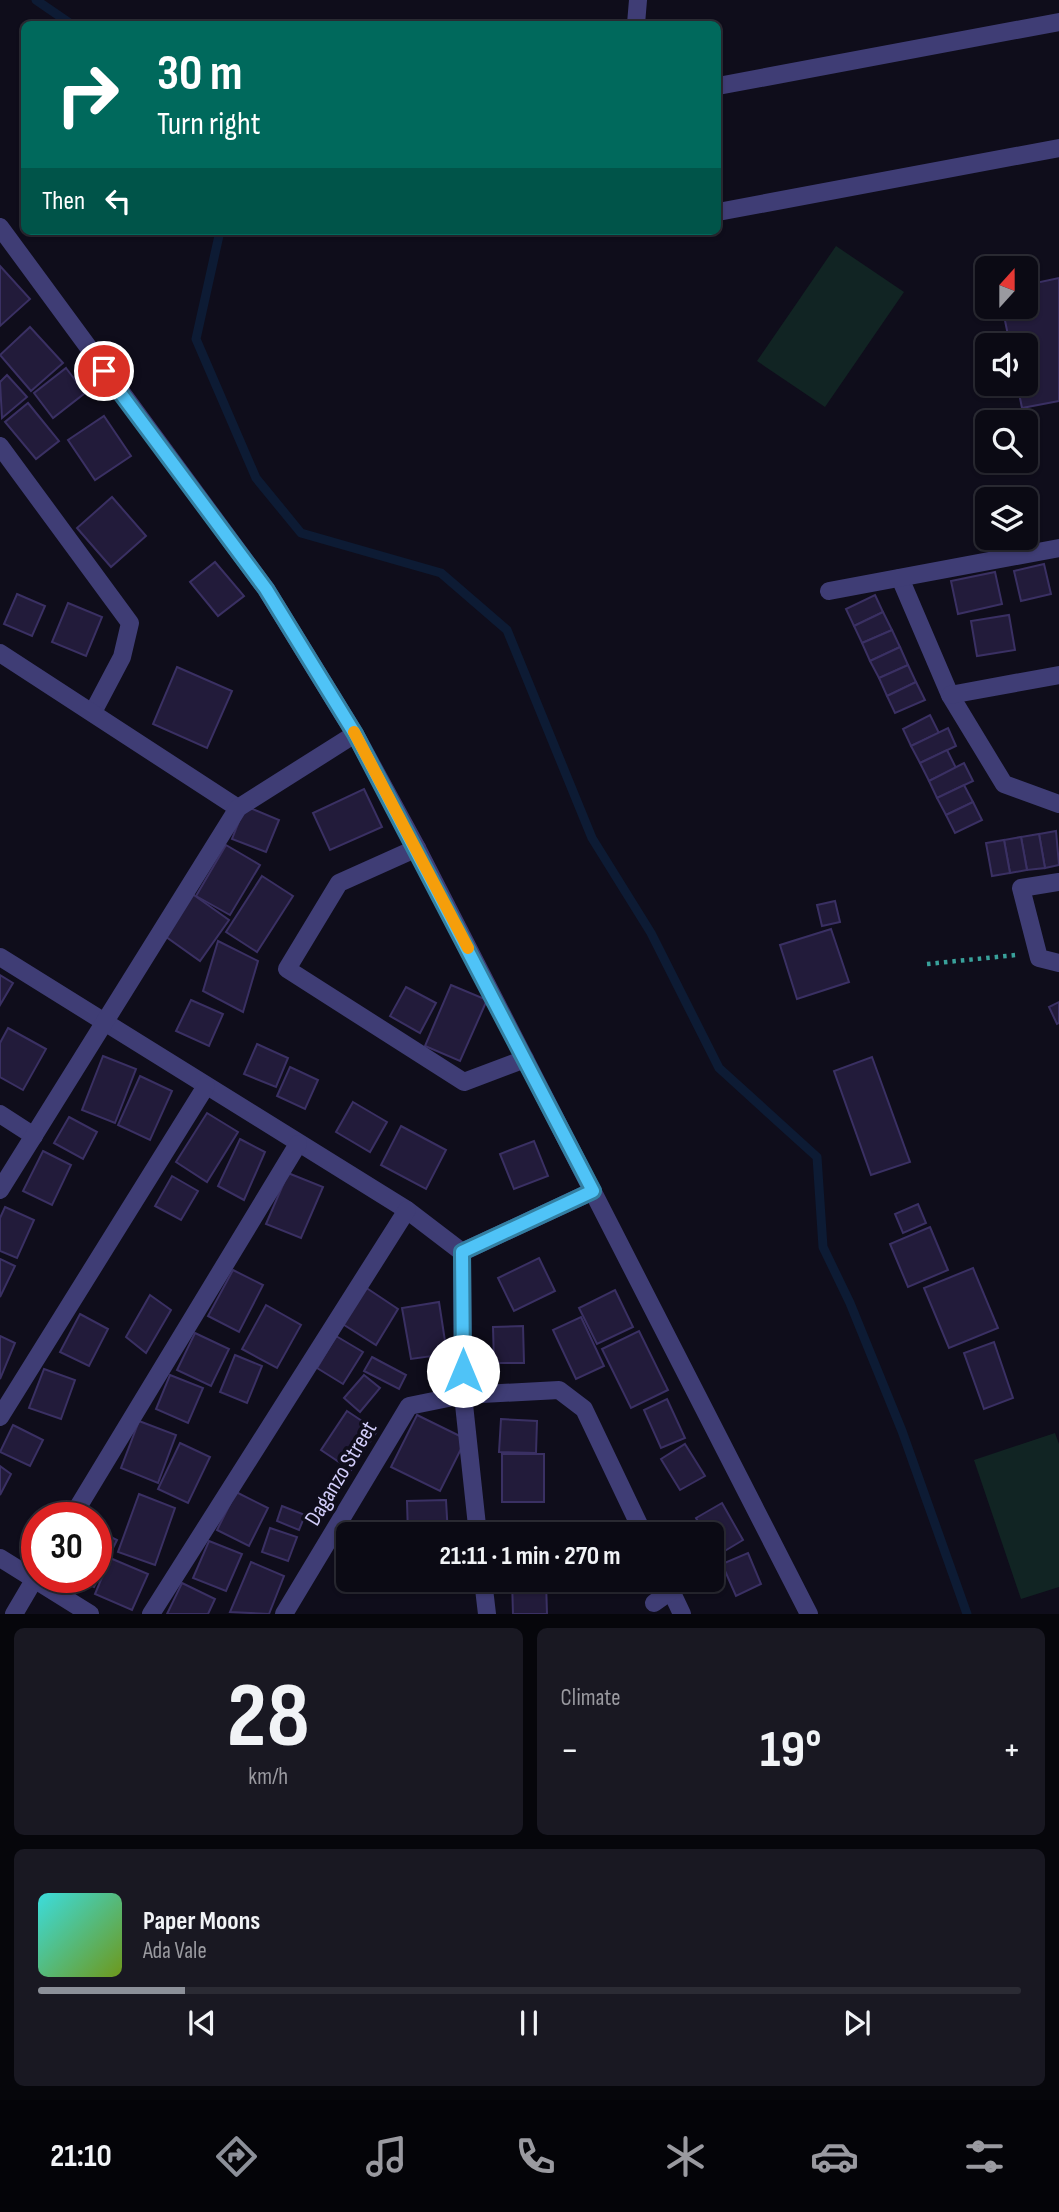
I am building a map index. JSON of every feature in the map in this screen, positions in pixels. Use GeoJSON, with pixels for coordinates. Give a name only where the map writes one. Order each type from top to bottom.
{"type":"FeatureCollection","features":[{"type":"Feature","properties":{"kind":"street"},"geometry":{"type":"LineString","coordinates":[[636,21],[638,0]]}},
{"type":"Feature","properties":{"kind":"street"},"geometry":{"type":"LineString","coordinates":[[721,85],[1059,22]]}},
{"type":"Feature","properties":{"kind":"street"},"geometry":{"type":"LineString","coordinates":[[721,211],[1059,148]]}},
{"type":"Feature","properties":{"kind":"street"},"geometry":{"type":"LineString","coordinates":[[3,238],[266,589],[355,734],[417,848],[809,1614]]}},
{"type":"Feature","properties":{"kind":"street"},"geometry":{"type":"LineString","coordinates":[[0,446],[130,624],[122,657],[93,712]]}},
{"type":"Feature","properties":{"kind":"street"},"geometry":{"type":"LineString","coordinates":[[829,591],[1059,548]]}},
{"type":"Feature","properties":{"kind":"street"},"geometry":{"type":"LineString","coordinates":[[900,578],[950,695],[1004,784],[1059,804]]}},
{"type":"Feature","properties":{"kind":"street"},"geometry":{"type":"LineString","coordinates":[[0,653],[238,808]]}},
{"type":"Feature","properties":{"kind":"street"},"geometry":{"type":"LineString","coordinates":[[950,695],[1059,675]]}},
{"type":"Feature","properties":{"kind":"street"},"geometry":{"type":"LineString","coordinates":[[0,1190],[238,808],[355,734]]}},
{"type":"Feature","properties":{"kind":"street"},"geometry":{"type":"LineString","coordinates":[[417,848],[339,883],[287,969],[464,1082],[525,1059]]}},
{"type":"Feature","properties":{"kind":"street"},"geometry":{"type":"LineString","coordinates":[[1059,882],[1021,888],[1039,958],[1059,963]]}},
{"type":"Feature","properties":{"kind":"street"},"geometry":{"type":"LineString","coordinates":[[0,957],[407,1210],[462,1252]]}},
{"type":"Feature","properties":{"kind":"street"},"geometry":{"type":"LineString","coordinates":[[0,1417],[206,1086]]}},
{"type":"Feature","properties":{"kind":"street"},"geometry":{"type":"LineString","coordinates":[[0,1114],[34,1136]]}},
{"type":"Feature","properties":{"kind":"street"},"geometry":{"type":"LineString","coordinates":[[81,1502],[298,1144]]}},
{"type":"Feature","properties":{"kind":"street"},"geometry":{"type":"LineString","coordinates":[[462,1252],[593,1191]]}},
{"type":"Feature","properties":{"kind":"street"},"geometry":{"type":"LineString","coordinates":[[151,1614],[407,1210]]}},
{"type":"Feature","properties":{"kind":"street"},"geometry":{"type":"LineString","coordinates":[[462,1252],[463,1395],[477,1522]]}},
{"type":"Feature","properties":{"kind":"street","name":"Daganzo Street"},"geometry":{"type":"LineString","coordinates":[[284,1614],[409,1406],[463,1395],[559,1391],[584,1409],[638,1522]]}},
{"type":"Feature","properties":{"kind":"street"},"geometry":{"type":"LineString","coordinates":[[0,1558],[21,1569]]}},
{"type":"Feature","properties":{"kind":"street"},"geometry":{"type":"LineString","coordinates":[[484,1592],[487,1614]]}},
{"type":"Feature","properties":{"kind":"street"},"geometry":{"type":"LineString","coordinates":[[654,1603],[664,1592]]}},
{"type":"Feature","properties":{"kind":"street"},"geometry":{"type":"LineString","coordinates":[[672,1592],[682,1614]]}},
{"type":"Feature","properties":{"kind":"street"},"geometry":{"type":"LineString","coordinates":[[14,1614],[26,1593]]}},
{"type":"Feature","properties":{"kind":"street"},"geometry":{"type":"LineString","coordinates":[[59,1593],[90,1614]]}},
{"type":"Feature","properties":{"kind":"path"},"geometry":{"type":"LineString","coordinates":[[927,964],[1007,954],[1039,958]]}},
{"type":"Feature","properties":{"kind":"green space"},"geometry":{"type":"Polygon","coordinates":[[[836,246],[904,292],[825,407],[757,361],[836,246]]]}},
{"type":"Feature","properties":{"kind":"green space"},"geometry":{"type":"Polygon","coordinates":[[[1055,1433],[1059,1444],[1059,1587],[1021,1599],[974,1460],[1055,1433]]]}},
{"type":"Feature","properties":{"kind":"building"},"geometry":{"type":"Polygon","coordinates":[[[0,266],[30,299],[0,326],[0,266]]]}},
{"type":"Feature","properties":{"kind":"building"},"geometry":{"type":"Polygon","coordinates":[[[1059,278],[1059,401],[1022,408],[1020,396],[1038,396],[1038,333],[1008,333],[1005,319],[1038,319],[1038,282],[1059,278]]]}},
{"type":"Feature","properties":{"kind":"building"},"geometry":{"type":"Polygon","coordinates":[[[30,327],[63,363],[31,391],[0,355],[30,327]]]}},
{"type":"Feature","properties":{"kind":"building"},"geometry":{"type":"Polygon","coordinates":[[[66,368],[85,393],[53,418],[34,393],[66,368]]]}},
{"type":"Feature","properties":{"kind":"building"},"geometry":{"type":"Polygon","coordinates":[[[7,375],[27,397],[2,418],[0,382],[7,375]]]}},
{"type":"Feature","properties":{"kind":"building"},"geometry":{"type":"Polygon","coordinates":[[[28,403],[59,441],[36,459],[5,422],[28,403]]]}},
{"type":"Feature","properties":{"kind":"building"},"geometry":{"type":"Polygon","coordinates":[[[104,416],[131,456],[95,480],[68,440],[104,416]]]}},
{"type":"Feature","properties":{"kind":"building"},"geometry":{"type":"Polygon","coordinates":[[[112,497],[146,536],[111,567],[77,528],[112,497]]]}},
{"type":"Feature","properties":{"kind":"building"},"geometry":{"type":"Polygon","coordinates":[[[215,562],[244,596],[218,616],[190,582],[215,562]]]}},
{"type":"Feature","properties":{"kind":"building"},"geometry":{"type":"Polygon","coordinates":[[[1044,564],[1051,594],[1021,601],[1014,571],[1044,564]]]}},
{"type":"Feature","properties":{"kind":"building"},"geometry":{"type":"Polygon","coordinates":[[[995,572],[1002,604],[958,614],[951,581],[995,572]]]}},
{"type":"Feature","properties":{"kind":"building"},"geometry":{"type":"Polygon","coordinates":[[[17,594],[45,606],[32,636],[4,624],[17,594]]]}},
{"type":"Feature","properties":{"kind":"building"},"geometry":{"type":"Polygon","coordinates":[[[875,595],[883,612],[854,626],[846,609],[875,595]]]}},
{"type":"Feature","properties":{"kind":"building"},"geometry":{"type":"Polygon","coordinates":[[[68,603],[102,617],[86,656],[52,642],[68,603]]]}},
{"type":"Feature","properties":{"kind":"building"},"geometry":{"type":"Polygon","coordinates":[[[883,612],[892,630],[862,643],[854,626],[883,612]]]}},
{"type":"Feature","properties":{"kind":"building"},"geometry":{"type":"Polygon","coordinates":[[[1009,615],[1015,650],[977,656],[971,621],[1009,615]]]}},
{"type":"Feature","properties":{"kind":"building"},"geometry":{"type":"Polygon","coordinates":[[[892,630],[900,647],[870,661],[862,643],[892,630]]]}},
{"type":"Feature","properties":{"kind":"building"},"geometry":{"type":"Polygon","coordinates":[[[900,647],[908,665],[879,678],[870,661],[900,647]]]}},
{"type":"Feature","properties":{"kind":"building"},"geometry":{"type":"Polygon","coordinates":[[[908,665],[916,682],[887,696],[879,678],[908,665]]]}},
{"type":"Feature","properties":{"kind":"building"},"geometry":{"type":"Polygon","coordinates":[[[177,667],[232,691],[207,748],[153,724],[177,667]]]}},
{"type":"Feature","properties":{"kind":"building"},"geometry":{"type":"Polygon","coordinates":[[[916,682],[925,700],[895,713],[887,696],[916,682]]]}},
{"type":"Feature","properties":{"kind":"building"},"geometry":{"type":"Polygon","coordinates":[[[930,715],[939,733],[911,746],[903,729],[930,715]]]}},
{"type":"Feature","properties":{"kind":"building"},"geometry":{"type":"Polygon","coordinates":[[[948,728],[956,746],[920,763],[911,746],[948,728]]]}},
{"type":"Feature","properties":{"kind":"building"},"geometry":{"type":"Polygon","coordinates":[[[947,750],[956,768],[929,781],[920,763],[947,750]]]}},
{"type":"Feature","properties":{"kind":"building"},"geometry":{"type":"Polygon","coordinates":[[[964,763],[973,781],[937,798],[929,781],[964,763]]]}},
{"type":"Feature","properties":{"kind":"building"},"geometry":{"type":"Polygon","coordinates":[[[964,785],[973,802],[946,815],[937,798],[964,785]]]}},
{"type":"Feature","properties":{"kind":"building"},"geometry":{"type":"Polygon","coordinates":[[[364,789],[382,827],[330,850],[313,813],[364,789]]]}},
{"type":"Feature","properties":{"kind":"building"},"geometry":{"type":"Polygon","coordinates":[[[973,802],[982,820],[955,833],[946,815],[973,802]]]}},
{"type":"Feature","properties":{"kind":"building"},"geometry":{"type":"Polygon","coordinates":[[[245,806],[279,820],[266,852],[232,839],[245,806]]]}},
{"type":"Feature","properties":{"kind":"building"},"geometry":{"type":"Polygon","coordinates":[[[1056,831],[1059,865],[1045,868],[1039,834],[1056,831]]]}},
{"type":"Feature","properties":{"kind":"building"},"geometry":{"type":"Polygon","coordinates":[[[1039,834],[1045,868],[1027,870],[1021,837],[1039,834]]]}},
{"type":"Feature","properties":{"kind":"building"},"geometry":{"type":"Polygon","coordinates":[[[1021,837],[1027,870],[1010,873],[1004,840],[1021,837]]]}},
{"type":"Feature","properties":{"kind":"building"},"geometry":{"type":"Polygon","coordinates":[[[1004,840],[1010,873],[992,876],[986,843],[1004,840]]]}},
{"type":"Feature","properties":{"kind":"building"},"geometry":{"type":"Polygon","coordinates":[[[226,845],[260,865],[230,915],[196,896],[226,845]]]}},
{"type":"Feature","properties":{"kind":"building"},"geometry":{"type":"Polygon","coordinates":[[[262,876],[293,896],[257,952],[226,932],[262,876]]]}},
{"type":"Feature","properties":{"kind":"building"},"geometry":{"type":"Polygon","coordinates":[[[191,893],[229,920],[200,961],[162,934],[191,893]]]}},
{"type":"Feature","properties":{"kind":"building"},"geometry":{"type":"Polygon","coordinates":[[[835,901],[840,922],[822,926],[817,905],[835,901]]]}},
{"type":"Feature","properties":{"kind":"building"},"geometry":{"type":"Polygon","coordinates":[[[831,929],[849,982],[797,999],[780,945],[831,929]]]}},
{"type":"Feature","properties":{"kind":"building"},"geometry":{"type":"Polygon","coordinates":[[[218,941],[258,961],[243,1012],[203,991],[218,941]]]}},
{"type":"Feature","properties":{"kind":"building"},"geometry":{"type":"Polygon","coordinates":[[[0,975],[13,983],[0,1005],[0,975]]]}},
{"type":"Feature","properties":{"kind":"building"},"geometry":{"type":"Polygon","coordinates":[[[451,985],[487,1000],[460,1061],[425,1046],[451,985]]]}},
{"type":"Feature","properties":{"kind":"building"},"geometry":{"type":"Polygon","coordinates":[[[406,987],[436,1003],[420,1033],[390,1016],[406,987]]]}},
{"type":"Feature","properties":{"kind":"building"},"geometry":{"type":"Polygon","coordinates":[[[191,1000],[223,1014],[209,1046],[176,1031],[191,1000]]]}},
{"type":"Feature","properties":{"kind":"building"},"geometry":{"type":"Polygon","coordinates":[[[1059,1002],[1059,1023],[1057,1024],[1049,1007],[1059,1002]]]}},
{"type":"Feature","properties":{"kind":"building"},"geometry":{"type":"Polygon","coordinates":[[[8,1028],[46,1049],[23,1090],[0,1077],[0,1043],[8,1028]]]}},
{"type":"Feature","properties":{"kind":"building"},"geometry":{"type":"Polygon","coordinates":[[[257,1044],[288,1058],[276,1087],[244,1074],[257,1044]]]}},
{"type":"Feature","properties":{"kind":"building"},"geometry":{"type":"Polygon","coordinates":[[[103,1056],[136,1069],[115,1123],[82,1110],[103,1056]]]}},
{"type":"Feature","properties":{"kind":"building"},"geometry":{"type":"Polygon","coordinates":[[[872,1057],[910,1162],[871,1175],[834,1071],[872,1057]]]}},
{"type":"Feature","properties":{"kind":"building"},"geometry":{"type":"Polygon","coordinates":[[[290,1067],[318,1080],[305,1109],[277,1096],[290,1067]]]}},
{"type":"Feature","properties":{"kind":"building"},"geometry":{"type":"Polygon","coordinates":[[[140,1076],[172,1091],[150,1140],[118,1125],[140,1076]]]}},
{"type":"Feature","properties":{"kind":"building"},"geometry":{"type":"Polygon","coordinates":[[[353,1102],[387,1122],[370,1152],[336,1132],[353,1102]]]}},
{"type":"Feature","properties":{"kind":"building"},"geometry":{"type":"Polygon","coordinates":[[[207,1113],[238,1132],[207,1182],[176,1162],[207,1113]]]}},
{"type":"Feature","properties":{"kind":"building"},"geometry":{"type":"Polygon","coordinates":[[[69,1117],[97,1132],[83,1159],[54,1143],[69,1117]]]}},
{"type":"Feature","properties":{"kind":"building"},"geometry":{"type":"Polygon","coordinates":[[[401,1126],[446,1150],[426,1189],[381,1165],[401,1126]]]}},
{"type":"Feature","properties":{"kind":"building"},"geometry":{"type":"Polygon","coordinates":[[[240,1139],[265,1152],[244,1200],[218,1186],[240,1139]]]}},
{"type":"Feature","properties":{"kind":"building"},"geometry":{"type":"Polygon","coordinates":[[[534,1141],[548,1176],[514,1189],[500,1154],[534,1141]]]}},
{"type":"Feature","properties":{"kind":"building"},"geometry":{"type":"Polygon","coordinates":[[[43,1151],[71,1165],[52,1205],[23,1191],[43,1151]]]}},
{"type":"Feature","properties":{"kind":"building"},"geometry":{"type":"Polygon","coordinates":[[[288,1173],[323,1187],[301,1238],[266,1224],[288,1173]]]}},
{"type":"Feature","properties":{"kind":"building"},"geometry":{"type":"Polygon","coordinates":[[[172,1176],[198,1191],[181,1220],[155,1206],[172,1176]]]}},
{"type":"Feature","properties":{"kind":"building"},"geometry":{"type":"Polygon","coordinates":[[[918,1204],[926,1223],[903,1233],[895,1214],[918,1204]]]}},
{"type":"Feature","properties":{"kind":"building"},"geometry":{"type":"Polygon","coordinates":[[[5,1207],[34,1220],[17,1258],[0,1251],[0,1218],[5,1207]]]}},
{"type":"Feature","properties":{"kind":"building"},"geometry":{"type":"Polygon","coordinates":[[[930,1227],[948,1270],[908,1287],[890,1244],[930,1227]]]}},
{"type":"Feature","properties":{"kind":"building"},"geometry":{"type":"Polygon","coordinates":[[[539,1258],[555,1291],[514,1311],[498,1278],[539,1258]]]}},
{"type":"Feature","properties":{"kind":"building"},"geometry":{"type":"Polygon","coordinates":[[[0,1259],[15,1266],[0,1297],[0,1259]]]}},
{"type":"Feature","properties":{"kind":"building"},"geometry":{"type":"Polygon","coordinates":[[[973,1268],[998,1328],[949,1348],[924,1288],[973,1268]]]}},
{"type":"Feature","properties":{"kind":"building"},"geometry":{"type":"Polygon","coordinates":[[[233,1270],[263,1285],[239,1332],[208,1316],[233,1270]]]}},
{"type":"Feature","properties":{"kind":"building"},"geometry":{"type":"Polygon","coordinates":[[[365,1287],[398,1309],[376,1345],[341,1323],[365,1287]]]}},
{"type":"Feature","properties":{"kind":"building"},"geometry":{"type":"Polygon","coordinates":[[[615,1290],[633,1327],[597,1344],[579,1308],[615,1290]]]}},
{"type":"Feature","properties":{"kind":"building"},"geometry":{"type":"Polygon","coordinates":[[[150,1295],[171,1310],[146,1353],[126,1337],[150,1295]]]}},
{"type":"Feature","properties":{"kind":"building"},"geometry":{"type":"Polygon","coordinates":[[[439,1302],[447,1354],[411,1359],[402,1308],[439,1302]]]}},
{"type":"Feature","properties":{"kind":"building"},"geometry":{"type":"Polygon","coordinates":[[[266,1305],[301,1325],[277,1368],[242,1349],[266,1305]]]}},
{"type":"Feature","properties":{"kind":"building"},"geometry":{"type":"Polygon","coordinates":[[[80,1314],[108,1329],[89,1366],[60,1352],[80,1314]]]}},
{"type":"Feature","properties":{"kind":"building"},"geometry":{"type":"Polygon","coordinates":[[[581,1317],[604,1366],[576,1379],[553,1330],[581,1317]]]}},
{"type":"Feature","properties":{"kind":"building"},"geometry":{"type":"Polygon","coordinates":[[[523,1326],[524,1363],[494,1363],[493,1327],[523,1326]]]}},
{"type":"Feature","properties":{"kind":"building"},"geometry":{"type":"Polygon","coordinates":[[[639,1331],[668,1390],[631,1408],[602,1349],[639,1331]]]}},
{"type":"Feature","properties":{"kind":"building"},"geometry":{"type":"Polygon","coordinates":[[[195,1333],[229,1349],[211,1386],[177,1370],[195,1333]]]}},
{"type":"Feature","properties":{"kind":"building"},"geometry":{"type":"Polygon","coordinates":[[[0,1336],[15,1343],[0,1379],[0,1336]]]}},
{"type":"Feature","properties":{"kind":"building"},"geometry":{"type":"Polygon","coordinates":[[[336,1336],[363,1352],[343,1384],[317,1368],[336,1336]]]}},
{"type":"Feature","properties":{"kind":"building"},"geometry":{"type":"Polygon","coordinates":[[[994,1342],[1013,1398],[984,1409],[964,1353],[994,1342]]]}},
{"type":"Feature","properties":{"kind":"building"},"geometry":{"type":"Polygon","coordinates":[[[235,1355],[262,1366],[247,1403],[220,1392],[235,1355]]]}},
{"type":"Feature","properties":{"kind":"building"},"geometry":{"type":"Polygon","coordinates":[[[372,1357],[406,1375],[399,1389],[364,1371],[372,1357]]]}},
{"type":"Feature","properties":{"kind":"building"},"geometry":{"type":"Polygon","coordinates":[[[44,1369],[75,1380],[61,1419],[29,1408],[44,1369]]]}},
{"type":"Feature","properties":{"kind":"building"},"geometry":{"type":"Polygon","coordinates":[[[170,1375],[203,1388],[188,1423],[156,1409],[170,1375]]]}},
{"type":"Feature","properties":{"kind":"building"},"geometry":{"type":"Polygon","coordinates":[[[364,1375],[380,1388],[360,1412],[344,1398],[364,1375]]]}},
{"type":"Feature","properties":{"kind":"building"},"geometry":{"type":"Polygon","coordinates":[[[667,1399],[685,1438],[661,1448],[644,1410],[667,1399]]]}},
{"type":"Feature","properties":{"kind":"building"},"geometry":{"type":"Polygon","coordinates":[[[347,1411],[377,1431],[351,1470],[321,1450],[347,1411]]]}},
{"type":"Feature","properties":{"kind":"building"},"geometry":{"type":"Polygon","coordinates":[[[417,1415],[466,1439],[440,1491],[391,1467],[417,1415]]]}},
{"type":"Feature","properties":{"kind":"building"},"geometry":{"type":"Polygon","coordinates":[[[501,1419],[537,1421],[536,1453],[499,1452],[501,1419]]]}},
{"type":"Feature","properties":{"kind":"building"},"geometry":{"type":"Polygon","coordinates":[[[139,1421],[176,1435],[158,1483],[121,1468],[139,1421]]]}},
{"type":"Feature","properties":{"kind":"building"},"geometry":{"type":"Polygon","coordinates":[[[13,1425],[43,1440],[30,1466],[0,1452],[13,1425]]]}},
{"type":"Feature","properties":{"kind":"building"},"geometry":{"type":"Polygon","coordinates":[[[180,1443],[210,1457],[188,1503],[158,1489],[180,1443]]]}},
{"type":"Feature","properties":{"kind":"building"},"geometry":{"type":"Polygon","coordinates":[[[685,1444],[705,1476],[680,1490],[661,1459],[685,1444]]]}},
{"type":"Feature","properties":{"kind":"building"},"geometry":{"type":"Polygon","coordinates":[[[502,1454],[544,1454],[544,1502],[502,1502],[502,1454]]]}},
{"type":"Feature","properties":{"kind":"building"},"geometry":{"type":"Polygon","coordinates":[[[0,1466],[11,1474],[0,1495],[0,1466]]]}},
{"type":"Feature","properties":{"kind":"building"},"geometry":{"type":"Polygon","coordinates":[[[236,1492],[268,1508],[249,1546],[217,1530],[236,1492]]]}},
{"type":"Feature","properties":{"kind":"building"},"geometry":{"type":"Polygon","coordinates":[[[139,1494],[175,1508],[155,1565],[118,1552],[139,1494]]]}},
{"type":"Feature","properties":{"kind":"building"},"geometry":{"type":"Polygon","coordinates":[[[446,1500],[447,1522],[408,1522],[407,1501],[446,1500]]]}},
{"type":"Feature","properties":{"kind":"building"},"geometry":{"type":"Polygon","coordinates":[[[722,1503],[743,1540],[724,1551],[724,1522],[698,1522],[696,1518],[722,1503]]]}},
{"type":"Feature","properties":{"kind":"building"},"geometry":{"type":"Polygon","coordinates":[[[282,1506],[305,1515],[299,1530],[277,1521],[282,1506]]]}},
{"type":"Feature","properties":{"kind":"building"},"geometry":{"type":"Polygon","coordinates":[[[270,1528],[297,1537],[288,1561],[262,1552],[270,1528]]]}},
{"type":"Feature","properties":{"kind":"building"},"geometry":{"type":"Polygon","coordinates":[[[112,1538],[117,1540],[112,1550],[112,1538]]]}},
{"type":"Feature","properties":{"kind":"building"},"geometry":{"type":"Polygon","coordinates":[[[209,1541],[242,1554],[226,1591],[193,1578],[209,1541]]]}},
{"type":"Feature","properties":{"kind":"building"},"geometry":{"type":"Polygon","coordinates":[[[748,1553],[761,1584],[736,1596],[724,1563],[748,1553]]]}},
{"type":"Feature","properties":{"kind":"building"},"geometry":{"type":"Polygon","coordinates":[[[112,1559],[148,1574],[132,1610],[95,1594],[112,1593],[112,1559]]]}},
{"type":"Feature","properties":{"kind":"building"},"geometry":{"type":"Polygon","coordinates":[[[251,1562],[284,1576],[269,1614],[230,1612],[251,1562]]]}},
{"type":"Feature","properties":{"kind":"building"},"geometry":{"type":"Polygon","coordinates":[[[182,1583],[215,1599],[208,1614],[167,1614],[182,1583]]]}},
{"type":"Feature","properties":{"kind":"building"},"geometry":{"type":"Polygon","coordinates":[[[412,1592],[449,1592],[449,1593],[412,1592]]]}},
{"type":"Feature","properties":{"kind":"building"},"geometry":{"type":"Polygon","coordinates":[[[512,1592],[546,1592],[547,1614],[513,1614],[512,1592]]]}},
{"type":"Feature","properties":{"kind":"waterway"},"geometry":{"type":"LineString","coordinates":[[36,0],[67,21]]}},
{"type":"Feature","properties":{"kind":"waterway"},"geometry":{"type":"LineString","coordinates":[[219,235],[196,339],[256,478],[301,533],[441,573],[507,630],[592,838],[651,933],[719,1068],[817,1157],[823,1247],[850,1303],[902,1431],[967,1614]]}},
{"type":"Feature","properties":{"kind":"slow traffic"},"geometry":{"type":"LineString","coordinates":[[354,732],[468,948]]}},
{"type":"Feature","properties":{"kind":"route"},"geometry":{"type":"LineString","coordinates":[[104,371],[266,589],[355,734],[417,848],[593,1191],[462,1252],[463,1371]]}}]}
